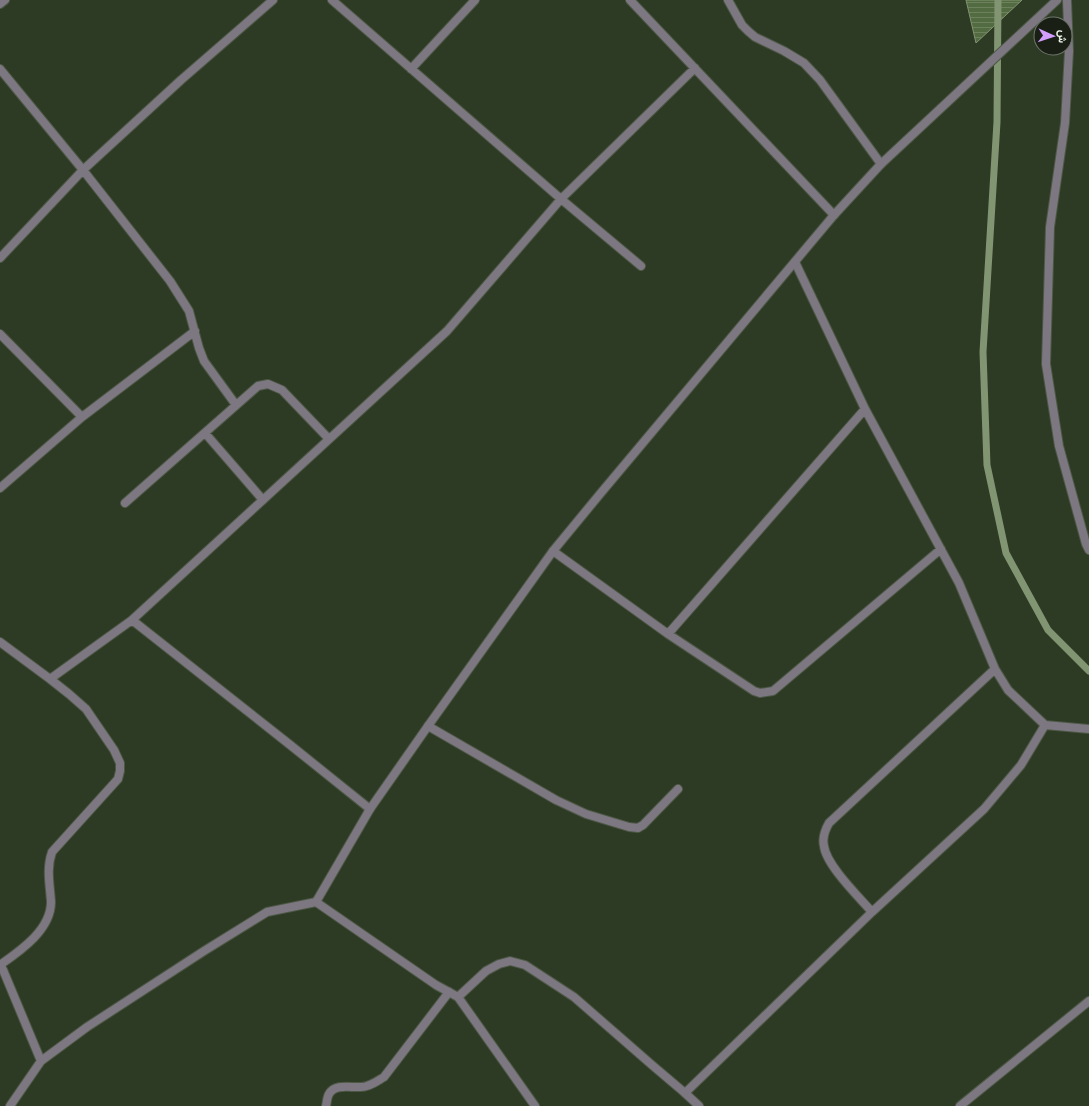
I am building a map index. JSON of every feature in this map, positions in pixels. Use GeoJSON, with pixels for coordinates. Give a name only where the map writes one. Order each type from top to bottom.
{"type":"FeatureCollection","features":[{"type":"Feature","properties":{"kind":"street"},"geometry":{"type":"LineString","coordinates":[[0,4],[5,0]]}},
{"type":"Feature","properties":{"kind":"street"},"geometry":{"type":"LineString","coordinates":[[0,258],[83,170],[181,80],[273,0]]}},
{"type":"Feature","properties":{"kind":"street"},"geometry":{"type":"LineString","coordinates":[[332,0],[641,266]]}},
{"type":"Feature","properties":{"kind":"street"},"geometry":{"type":"LineString","coordinates":[[412,69],[475,0]]}},
{"type":"Feature","properties":{"kind":"street"},"geometry":{"type":"LineString","coordinates":[[630,0],[834,215]]}},
{"type":"Feature","properties":{"kind":"street"},"geometry":{"type":"LineString","coordinates":[[728,0],[742,25],[748,32],[804,63],[820,80],[881,164]]}},
{"type":"Feature","properties":{"kind":"street"},"geometry":{"type":"LineString","coordinates":[[1067,0],[1069,51],[1066,107],[1050,227],[1046,364],[1060,446],[1086,544],[1089,550]]}},
{"type":"Feature","properties":{"kind":"street"},"geometry":{"type":"LineString","coordinates":[[316,902],[370,809],[553,551],[834,215],[881,164],[1056,1]]}},
{"type":"Feature","properties":{"kind":"street"},"geometry":{"type":"LineString","coordinates":[[50,679],[132,620],[447,332],[562,199],[696,68]]}},
{"type":"Feature","properties":{"kind":"street"},"geometry":{"type":"LineString","coordinates":[[0,69],[83,170],[170,280],[189,311],[204,361],[236,406]]}},
{"type":"Feature","properties":{"kind":"street"},"geometry":{"type":"LineString","coordinates":[[795,262],[865,409],[959,583],[995,669],[1008,690],[1045,725],[1089,729]]}},
{"type":"Feature","properties":{"kind":"street"},"geometry":{"type":"LineString","coordinates":[[0,488],[82,417],[195,331]]}},
{"type":"Feature","properties":{"kind":"street"},"geometry":{"type":"LineString","coordinates":[[0,334],[82,417]]}},
{"type":"Feature","properties":{"kind":"street"},"geometry":{"type":"LineString","coordinates":[[125,503],[258,386],[268,384],[282,390],[329,439]]}},
{"type":"Feature","properties":{"kind":"street"},"geometry":{"type":"LineString","coordinates":[[668,634],[865,409]]}},
{"type":"Feature","properties":{"kind":"street"},"geometry":{"type":"LineString","coordinates":[[205,433],[263,500]]}},
{"type":"Feature","properties":{"kind":"street"},"geometry":{"type":"LineString","coordinates":[[553,551],[668,634],[754,691],[760,693],[773,691],[941,549]]}},
{"type":"Feature","properties":{"kind":"street"},"geometry":{"type":"LineString","coordinates":[[132,620],[370,809]]}},
{"type":"Feature","properties":{"kind":"street"},"geometry":{"type":"LineString","coordinates":[[0,642],[50,679],[86,709],[114,750],[120,763],[118,779],[52,852],[49,868],[51,904],[47,920],[35,937],[0,965],[41,1061]]}},
{"type":"Feature","properties":{"kind":"street"},"geometry":{"type":"LineString","coordinates":[[872,912],[840,876],[827,857],[823,837],[829,822],[995,669]]}},
{"type":"Feature","properties":{"kind":"street"},"geometry":{"type":"LineString","coordinates":[[686,1093],[872,912],[984,809],[1021,765],[1045,725]]}},
{"type":"Feature","properties":{"kind":"street"},"geometry":{"type":"LineString","coordinates":[[428,726],[556,800],[586,814],[629,828],[638,828],[643,825],[678,788]]}},
{"type":"Feature","properties":{"kind":"street"},"geometry":{"type":"LineString","coordinates":[[10,1106],[41,1061],[87,1027],[267,912],[316,902],[436,985],[458,997],[535,1106]]}},
{"type":"Feature","properties":{"kind":"street"},"geometry":{"type":"LineString","coordinates":[[458,997],[486,971],[499,964],[510,961],[525,965],[574,997],[686,1093],[698,1106]]}},
{"type":"Feature","properties":{"kind":"street"},"geometry":{"type":"LineString","coordinates":[[326,1106],[329,1094],[337,1088],[342,1086],[362,1087],[372,1084],[384,1077],[449,992]]}},
{"type":"Feature","properties":{"kind":"street"},"geometry":{"type":"LineString","coordinates":[[960,1106],[1089,1001]]}},
{"type":"Feature","properties":{"kind":"shaded area"},"geometry":{"type":"Polygon","coordinates":[[[966,0],[1022,0],[976,43],[966,0]]]}},
{"type":"Feature","properties":{"kind":"waterway"},"geometry":{"type":"LineString","coordinates":[[998,0],[997,122],[983,352],[987,465],[1006,553],[1048,630],[1089,671]]}}]}
